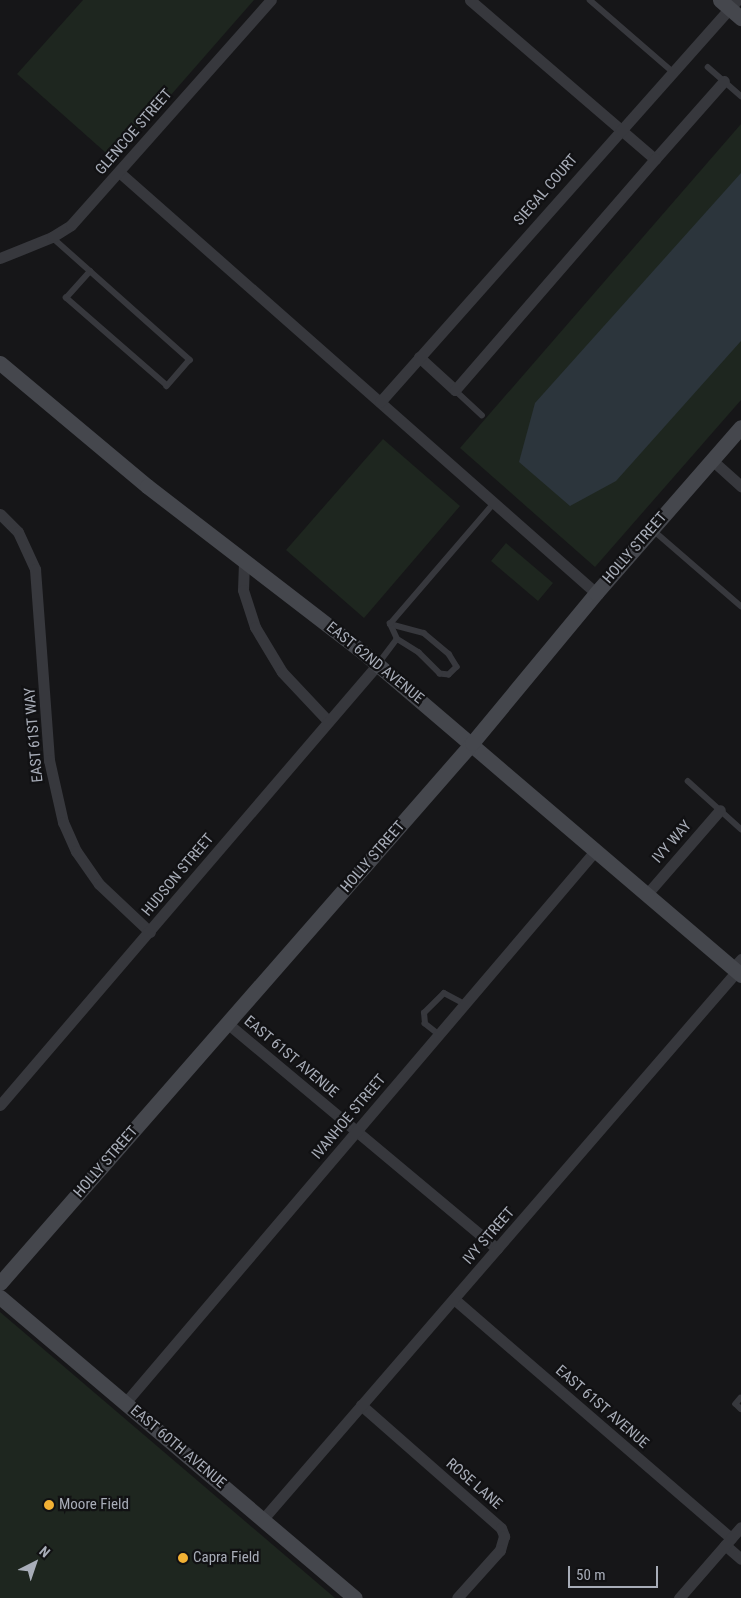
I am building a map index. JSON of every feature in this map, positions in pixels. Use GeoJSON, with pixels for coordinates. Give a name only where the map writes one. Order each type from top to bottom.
{"type":"FeatureCollection","features":[{"type":"Feature","properties":{"kind":"street","name":"GLENCOE STREET"},"geometry":{"type":"LineString","coordinates":[[0,258],[52,237],[71,225],[271,0]]}},
{"type":"Feature","properties":{"kind":"street"},"geometry":{"type":"LineString","coordinates":[[470,0],[619,131],[655,159]]}},
{"type":"Feature","properties":{"kind":"street"},"geometry":{"type":"LineString","coordinates":[[728,3],[741,18]]}},
{"type":"Feature","properties":{"kind":"street","name":"SIEGAL COURT"},"geometry":{"type":"LineString","coordinates":[[380,402],[672,71],[728,3]]}},
{"type":"Feature","properties":{"kind":"street"},"geometry":{"type":"LineString","coordinates":[[419,357],[455,390],[724,81]]}},
{"type":"Feature","properties":{"kind":"street"},"geometry":{"type":"LineString","coordinates":[[120,172],[596,593]]}},
{"type":"Feature","properties":{"kind":"street","name":"EAST 62ND AVENUE"},"geometry":{"type":"LineString","coordinates":[[0,363],[147,486],[378,664],[596,851],[738,968]]}},
{"type":"Feature","properties":{"kind":"street","name":"HOLLY STREET"},"geometry":{"type":"LineString","coordinates":[[0,1283],[472,743],[596,593],[741,427]]}},
{"type":"Feature","properties":{"kind":"street"},"geometry":{"type":"LineString","coordinates":[[712,461],[741,486]]}},
{"type":"Feature","properties":{"kind":"street","name":"EAST 61ST WAY"},"geometry":{"type":"LineString","coordinates":[[0,514],[18,532],[35,569],[49,760],[63,822],[76,850],[98,884],[150,932]]}},
{"type":"Feature","properties":{"kind":"street"},"geometry":{"type":"LineString","coordinates":[[244,562],[243,590],[255,627],[282,672],[328,722]]}},
{"type":"Feature","properties":{"kind":"street","name":"HUDSON STREET"},"geometry":{"type":"LineString","coordinates":[[0,1105],[378,664]]}},
{"type":"Feature","properties":{"kind":"street","name":"IVY WAY"},"geometry":{"type":"LineString","coordinates":[[647,894],[720,810]]}},
{"type":"Feature","properties":{"kind":"street","name":"IVANHOE STREET"},"geometry":{"type":"LineString","coordinates":[[126,1403],[596,851]]}},
{"type":"Feature","properties":{"kind":"street","name":"IVY STREET"},"geometry":{"type":"LineString","coordinates":[[263,1519],[738,968]]}},
{"type":"Feature","properties":{"kind":"street","name":"EAST 61ST AVENUE"},"geometry":{"type":"LineString","coordinates":[[227,1023],[497,1249]]}},
{"type":"Feature","properties":{"kind":"street","name":"EAST 60TH AVENUE"},"geometry":{"type":"LineString","coordinates":[[0,1297],[355,1598]]}},
{"type":"Feature","properties":{"kind":"street","name":"EAST 61ST AVENUE"},"geometry":{"type":"LineString","coordinates":[[454,1299],[728,1542],[741,1559]]}},
{"type":"Feature","properties":{"kind":"street","name":"ROSE LANE"},"geometry":{"type":"LineString","coordinates":[[362,1405],[501,1528],[504,1536],[500,1550],[457,1598]]}},
{"type":"Feature","properties":{"kind":"street"},"geometry":{"type":"LineString","coordinates":[[678,1598],[741,1527]]}},
{"type":"Feature","properties":{"kind":"lane"},"geometry":{"type":"LineString","coordinates":[[590,0],[672,71]]}},
{"type":"Feature","properties":{"kind":"lane"},"geometry":{"type":"LineString","coordinates":[[708,67],[741,96]]}},
{"type":"Feature","properties":{"kind":"lane"},"geometry":{"type":"LineString","coordinates":[[52,237],[190,360],[167,386],[66,298],[90,271]]}},
{"type":"Feature","properties":{"kind":"lane"},"geometry":{"type":"LineString","coordinates":[[455,390],[482,415]]}},
{"type":"Feature","properties":{"kind":"lane"},"geometry":{"type":"LineString","coordinates":[[390,624],[494,503]]}},
{"type":"Feature","properties":{"kind":"lane"},"geometry":{"type":"LineString","coordinates":[[652,529],[741,606]]}},
{"type":"Feature","properties":{"kind":"lane"},"geometry":{"type":"LineString","coordinates":[[390,624],[424,633],[449,654],[457,667],[449,676],[440,674],[418,653],[397,638],[390,624]]}},
{"type":"Feature","properties":{"kind":"lane"},"geometry":{"type":"LineString","coordinates":[[378,664],[397,638]]}},
{"type":"Feature","properties":{"kind":"lane"},"geometry":{"type":"LineString","coordinates":[[688,781],[741,829]]}},
{"type":"Feature","properties":{"kind":"lane"},"geometry":{"type":"LineString","coordinates":[[439,1035],[425,1024],[424,1013],[444,993],[451,994],[465,1004]]}},
{"type":"Feature","properties":{"kind":"lane"},"geometry":{"type":"LineString","coordinates":[[741,1398],[736,1404],[741,1409]]}},
{"type":"Feature","properties":{"kind":"shaded area"},"geometry":{"type":"Polygon","coordinates":[[[83,0],[254,0],[114,160],[17,74],[83,0]]]}},
{"type":"Feature","properties":{"kind":"shaded area"},"geometry":{"type":"Polygon","coordinates":[[[741,124],[741,400],[595,567],[460,448],[741,124]]]}},
{"type":"Feature","properties":{"kind":"shaded area"},"geometry":{"type":"Polygon","coordinates":[[[741,173],[741,341],[616,481],[570,506],[519,462],[535,403],[741,173]]]}},
{"type":"Feature","properties":{"kind":"shaded area"},"geometry":{"type":"Polygon","coordinates":[[[383,439],[460,506],[364,618],[286,550],[383,439]]]}},
{"type":"Feature","properties":{"kind":"shaded area"},"geometry":{"type":"Polygon","coordinates":[[[506,543],[553,583],[538,601],[491,561],[506,543]]]}},
{"type":"Feature","properties":{"kind":"shaded area"},"geometry":{"type":"Polygon","coordinates":[[[0,1312],[335,1598],[0,1598],[0,1312]]]}},
{"type":"Feature","properties":{"kind":"place","name":"Moore Field"},"geometry":{"type":"Point","coordinates":[49,1505]}},
{"type":"Feature","properties":{"kind":"place","name":"Capra Field"},"geometry":{"type":"Point","coordinates":[183,1558]}}]}
